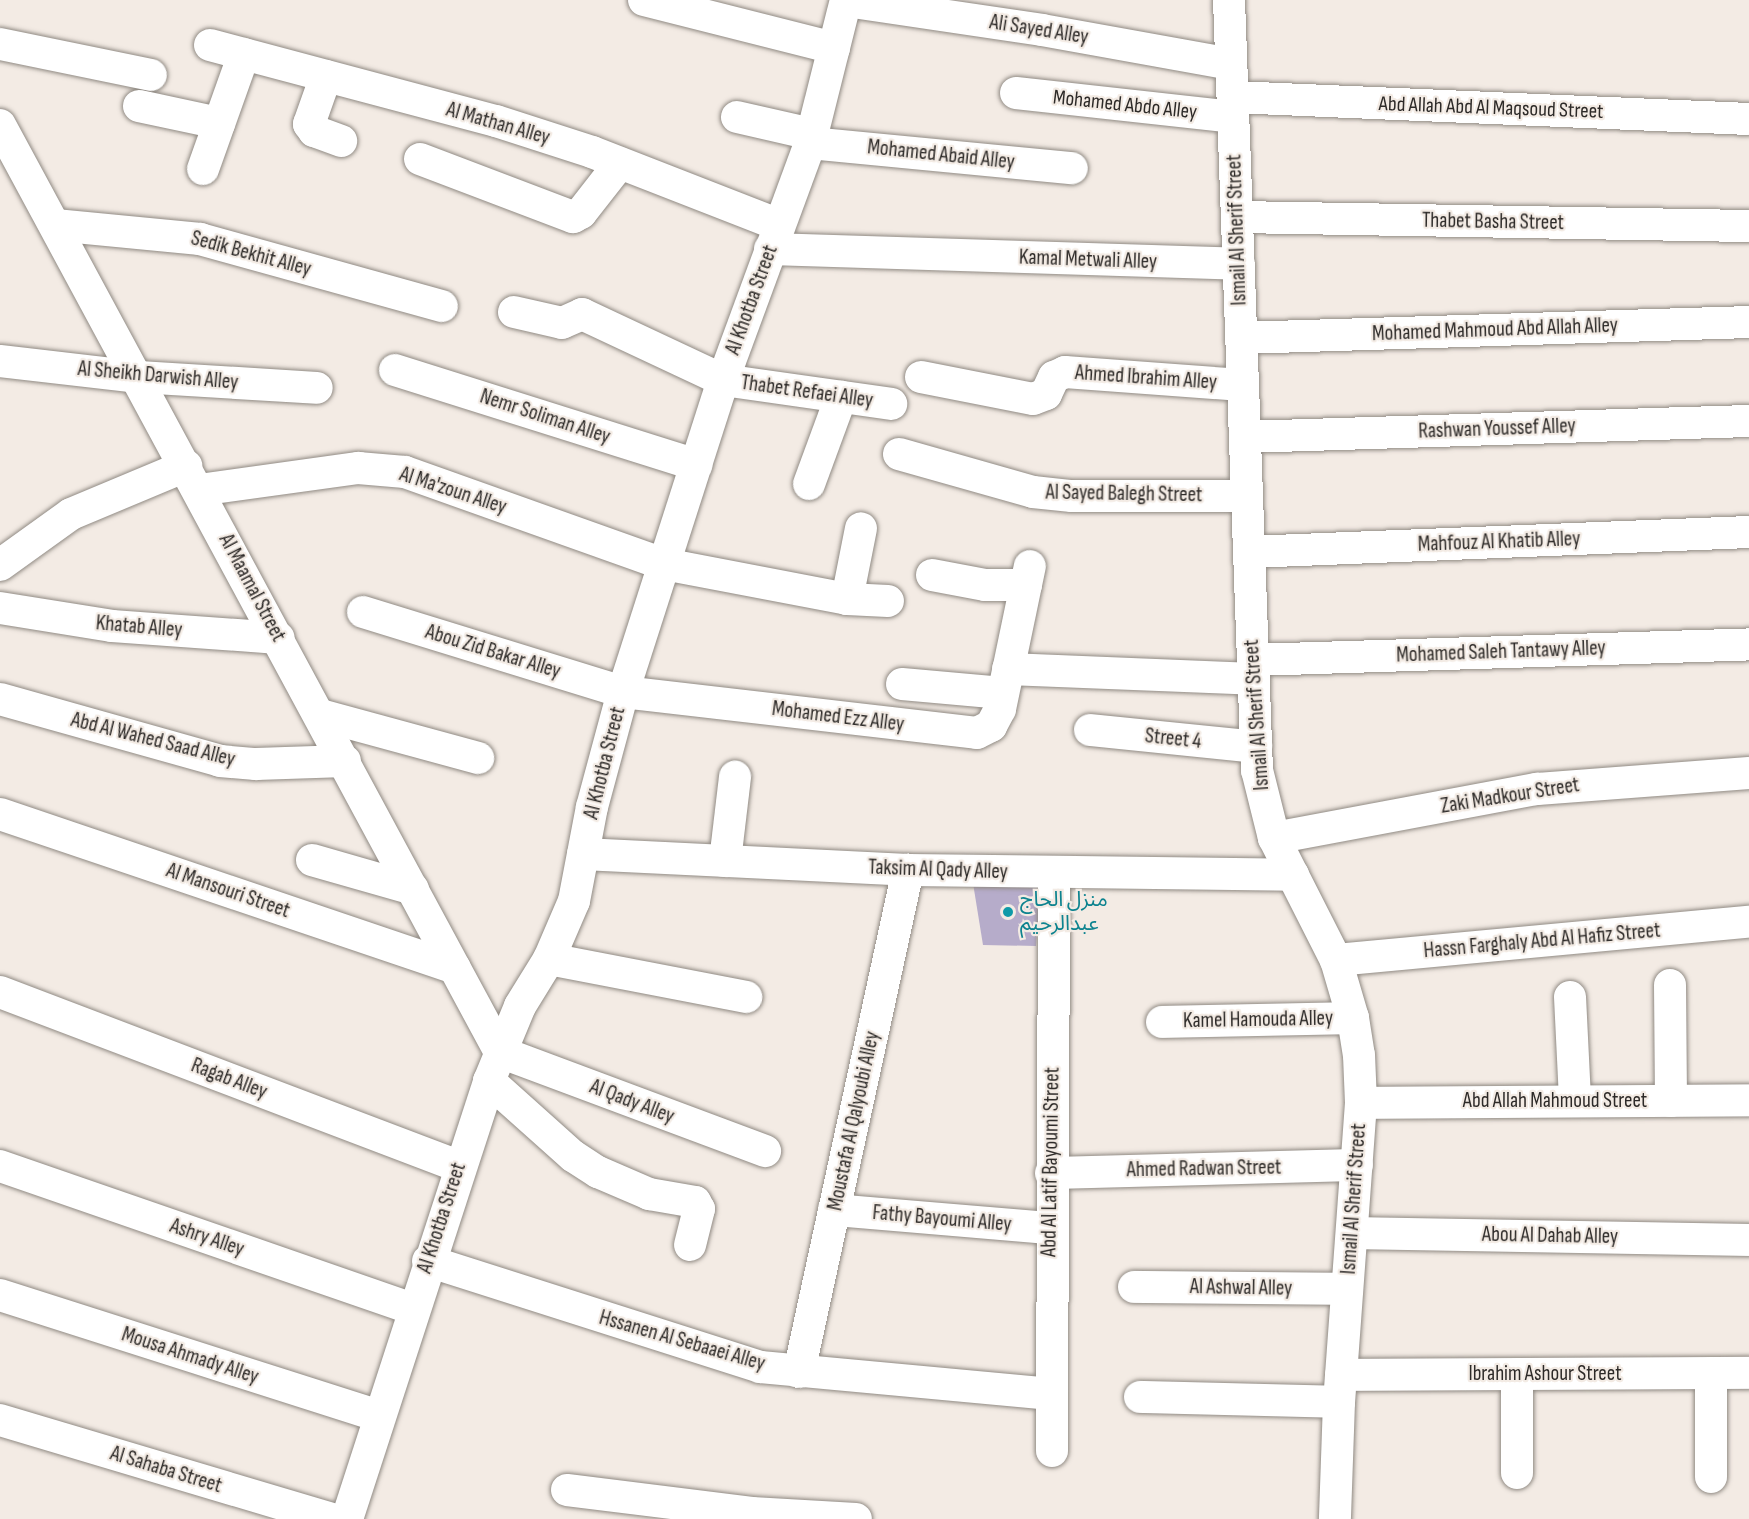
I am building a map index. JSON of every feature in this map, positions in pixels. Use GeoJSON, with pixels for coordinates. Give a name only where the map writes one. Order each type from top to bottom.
{"type":"FeatureCollection","features":[{"type":"Feature","properties":{"kind":"street"},"geometry":{"type":"LineString","coordinates":[[644,0],[834,48]]}},
{"type":"Feature","properties":{"kind":"street","name":"Ismail Al Sherif Street"},"geometry":{"type":"LineString","coordinates":[[1229,0],[1256,747],[1263,800],[1274,838],[1336,960],[1353,1018],[1361,1103],[1340,1389],[1335,1519]]}},
{"type":"Feature","properties":{"kind":"street","name":"Al Khotba Street"},"geometry":{"type":"LineString","coordinates":[[346,1519],[458,1166],[489,1081],[520,1006],[549,959],[574,901],[583,854],[623,692],[723,380],[811,138],[846,1]]}},
{"type":"Feature","properties":{"kind":"street","name":"Ali Sayed Alley"},"geometry":{"type":"LineString","coordinates":[[846,1],[1042,30],[1231,64]]}},
{"type":"Feature","properties":{"kind":"street"},"geometry":{"type":"LineString","coordinates":[[0,44],[151,75]]}},
{"type":"Feature","properties":{"kind":"street","name":"Al Mathan Alley"},"geometry":{"type":"LineString","coordinates":[[210,45],[496,121],[620,163],[774,237]]}},
{"type":"Feature","properties":{"kind":"street"},"geometry":{"type":"LineString","coordinates":[[203,169],[244,54]]}},
{"type":"Feature","properties":{"kind":"street"},"geometry":{"type":"LineString","coordinates":[[326,76],[309,124],[314,131],[341,141]]}},
{"type":"Feature","properties":{"kind":"street","name":"Mohamed Abdo Alley"},"geometry":{"type":"LineString","coordinates":[[1016,93],[1233,107]]}},
{"type":"Feature","properties":{"kind":"street"},"geometry":{"type":"LineString","coordinates":[[139,106],[219,123]]}},
{"type":"Feature","properties":{"kind":"street","name":"Abd Allah Abd Al Maqsoud Street"},"geometry":{"type":"LineString","coordinates":[[1233,107],[1749,119]]}},
{"type":"Feature","properties":{"kind":"street","name":"Mohamed Abaid Alley"},"geometry":{"type":"LineString","coordinates":[[737,117],[811,138],[1072,168]]}},
{"type":"Feature","properties":{"kind":"street","name":"Al Maamal Street"},"geometry":{"type":"LineString","coordinates":[[0,125],[11,163],[55,225],[139,377],[500,1052]]}},
{"type":"Feature","properties":{"kind":"street"},"geometry":{"type":"LineString","coordinates":[[420,159],[573,217],[580,213],[620,163]]}},
{"type":"Feature","properties":{"kind":"street","name":"Thabet Basha Street"},"geometry":{"type":"LineString","coordinates":[[1237,217],[1749,226]]}},
{"type":"Feature","properties":{"kind":"street","name":"Sedik Bekhit Alley"},"geometry":{"type":"LineString","coordinates":[[55,225],[200,239],[442,306]]}},
{"type":"Feature","properties":{"kind":"street","name":"Kamal Metwali Alley"},"geometry":{"type":"LineString","coordinates":[[774,237],[937,256],[1239,264]]}},
{"type":"Feature","properties":{"kind":"street","name":"Thabet Refaei Alley"},"geometry":{"type":"LineString","coordinates":[[514,312],[562,323],[582,314],[723,380],[891,404]]}},
{"type":"Feature","properties":{"kind":"street","name":"Mohamed Mahmoud Abd Allah Alley"},"geometry":{"type":"LineString","coordinates":[[1241,338],[1749,322]]}},
{"type":"Feature","properties":{"kind":"street","name":"Al Sheikh Darwish Alley"},"geometry":{"type":"LineString","coordinates":[[0,361],[139,377],[317,388]]}},
{"type":"Feature","properties":{"kind":"street","name":"Nemr Soliman Alley"},"geometry":{"type":"LineString","coordinates":[[395,370],[696,465]]}},
{"type":"Feature","properties":{"kind":"street","name":"Ahmed Ibrahim Alley"},"geometry":{"type":"LineString","coordinates":[[921,377],[1033,399],[1046,394],[1054,377],[1065,372],[1243,385]]}},
{"type":"Feature","properties":{"kind":"street"},"geometry":{"type":"LineString","coordinates":[[809,484],[841,397]]}},
{"type":"Feature","properties":{"kind":"street","name":"Rashwan Youssef Alley"},"geometry":{"type":"LineString","coordinates":[[1245,437],[1749,421]]}},
{"type":"Feature","properties":{"kind":"street","name":"Al Sayed Balegh Street"},"geometry":{"type":"LineString","coordinates":[[899,454],[975,479],[1044,494],[1246,496]]}},
{"type":"Feature","properties":{"kind":"street","name":"Al Ma'zoun Alley"},"geometry":{"type":"LineString","coordinates":[[0,565],[71,514],[193,478],[358,468],[405,472],[664,564],[847,599],[888,602]]}},
{"type":"Feature","properties":{"kind":"street"},"geometry":{"type":"LineString","coordinates":[[847,599],[861,528]]}},
{"type":"Feature","properties":{"kind":"street","name":"Mahfouz Al Khatib Alley"},"geometry":{"type":"LineString","coordinates":[[1249,552],[1749,532]]}},
{"type":"Feature","properties":{"kind":"street","name":"Mohamed Ezz Alley"},"geometry":{"type":"LineString","coordinates":[[623,692],[977,733],[997,718],[1028,576],[985,585],[932,575]]}},
{"type":"Feature","properties":{"kind":"street","name":"Khatab Alley"},"geometry":{"type":"LineString","coordinates":[[0,608],[112,626],[279,638]]}},
{"type":"Feature","properties":{"kind":"street","name":"Abou Zid Bakar Alley"},"geometry":{"type":"LineString","coordinates":[[363,612],[623,692]]}},
{"type":"Feature","properties":{"kind":"street","name":"Mohamed Saleh Tantawy Alley"},"geometry":{"type":"LineString","coordinates":[[1253,669],[1749,644]]}},
{"type":"Feature","properties":{"kind":"street"},"geometry":{"type":"LineString","coordinates":[[902,684],[1253,669]]}},
{"type":"Feature","properties":{"kind":"street","name":"Abd Al Wahed Saad Alley"},"geometry":{"type":"LineString","coordinates":[[0,699],[220,761],[256,764],[345,761]]}},
{"type":"Feature","properties":{"kind":"street"},"geometry":{"type":"LineString","coordinates":[[320,715],[478,758]]}},
{"type":"Feature","properties":{"kind":"street","name":"Street 4"},"geometry":{"type":"LineString","coordinates":[[1090,730],[1256,747]]}},
{"type":"Feature","properties":{"kind":"street","name":"Zaki Madkour Street"},"geometry":{"type":"LineString","coordinates":[[1274,838],[1537,789],[1749,773]]}},
{"type":"Feature","properties":{"kind":"street"},"geometry":{"type":"LineString","coordinates":[[725,861],[735,777]]}},
{"type":"Feature","properties":{"kind":"street","name":"Al Mansouri Street"},"geometry":{"type":"LineString","coordinates":[[0,814],[455,968]]}},
{"type":"Feature","properties":{"kind":"street","name":"Taksim Al Qady Alley"},"geometry":{"type":"LineString","coordinates":[[583,854],[908,870],[1293,875]]}},
{"type":"Feature","properties":{"kind":"street"},"geometry":{"type":"LineString","coordinates":[[312,860],[413,889]]}},
{"type":"Feature","properties":{"kind":"street","name":"Moustafa Al Qalyoubi Alley"},"geometry":{"type":"LineString","coordinates":[[799,1372],[908,870]]}},
{"type":"Feature","properties":{"kind":"street","name":"Abd Al Latif Bayoumi Street"},"geometry":{"type":"LineString","coordinates":[[1052,1451],[1050,1228],[1054,872]]}},
{"type":"Feature","properties":{"kind":"street","name":"Hassn Farghaly Abd Al Hafiz Street"},"geometry":{"type":"LineString","coordinates":[[1336,960],[1749,922]]}},
{"type":"Feature","properties":{"kind":"street"},"geometry":{"type":"LineString","coordinates":[[549,959],[746,997]]}},
{"type":"Feature","properties":{"kind":"street"},"geometry":{"type":"LineString","coordinates":[[1670,985],[1671,1101]]}},
{"type":"Feature","properties":{"kind":"street","name":"Ragab Alley"},"geometry":{"type":"LineString","coordinates":[[0,992],[458,1166]]}},
{"type":"Feature","properties":{"kind":"street"},"geometry":{"type":"LineString","coordinates":[[1570,997],[1575,1099]]}},
{"type":"Feature","properties":{"kind":"street","name":"Kamel Hamouda Alley"},"geometry":{"type":"LineString","coordinates":[[1162,1022],[1353,1018]]}},
{"type":"Feature","properties":{"kind":"street","name":"Al Qady Alley"},"geometry":{"type":"LineString","coordinates":[[500,1052],[765,1151]]}},
{"type":"Feature","properties":{"kind":"street"},"geometry":{"type":"LineString","coordinates":[[489,1081],[573,1155],[598,1172],[649,1194],[695,1202],[699,1209],[690,1245]]}},
{"type":"Feature","properties":{"kind":"street","name":"Abd Allah Mahmoud Street"},"geometry":{"type":"LineString","coordinates":[[1361,1103],[1575,1099],[1749,1100]]}},
{"type":"Feature","properties":{"kind":"street","name":"Ahmed Radwan Street"},"geometry":{"type":"LineString","coordinates":[[1051,1173],[1358,1165]]}},
{"type":"Feature","properties":{"kind":"street","name":"Ashry Alley"},"geometry":{"type":"LineString","coordinates":[[0,1166],[413,1309]]}},
{"type":"Feature","properties":{"kind":"street","name":"Fathy Bayoumi Alley"},"geometry":{"type":"LineString","coordinates":[[834,1210],[1050,1228]]}},
{"type":"Feature","properties":{"kind":"street","name":"Abou Al Dahab Alley"},"geometry":{"type":"LineString","coordinates":[[1352,1233],[1749,1240]]}},
{"type":"Feature","properties":{"kind":"street","name":"Hssanen Al Sebaaei Alley"},"geometry":{"type":"LineString","coordinates":[[428,1261],[712,1354],[760,1367],[1052,1394]]}},
{"type":"Feature","properties":{"kind":"street","name":"Al Ashwal Alley"},"geometry":{"type":"LineString","coordinates":[[1134,1287],[1347,1289]]}},
{"type":"Feature","properties":{"kind":"street","name":"Mousa Ahmady Alley"},"geometry":{"type":"LineString","coordinates":[[0,1295],[379,1416]]}},
{"type":"Feature","properties":{"kind":"street","name":"Ibrahim Ashour Street"},"geometry":{"type":"LineString","coordinates":[[1140,1397],[1340,1389],[1517,1374],[1749,1372]]}},
{"type":"Feature","properties":{"kind":"street"},"geometry":{"type":"LineString","coordinates":[[1711,1373],[1711,1477]]}},
{"type":"Feature","properties":{"kind":"street"},"geometry":{"type":"LineString","coordinates":[[1517,1374],[1517,1473]]}},
{"type":"Feature","properties":{"kind":"street","name":"Al Sahaba Street"},"geometry":{"type":"LineString","coordinates":[[0,1420],[332,1519]]}},
{"type":"Feature","properties":{"kind":"street"},"geometry":{"type":"LineString","coordinates":[[567,1490],[752,1513],[856,1519]]}},
{"type":"Feature","properties":{"kind":"building","name":"منزل الحاج عبدالرحيم"},"geometry":{"type":"Polygon","coordinates":[[[972,877],[1041,880],[1036,946],[983,945],[972,877]]]}},
{"type":"Feature","properties":{"kind":"place","name":"منزل الحاج عبدالرحيم"},"geometry":{"type":"Point","coordinates":[1008,912]}}]}
